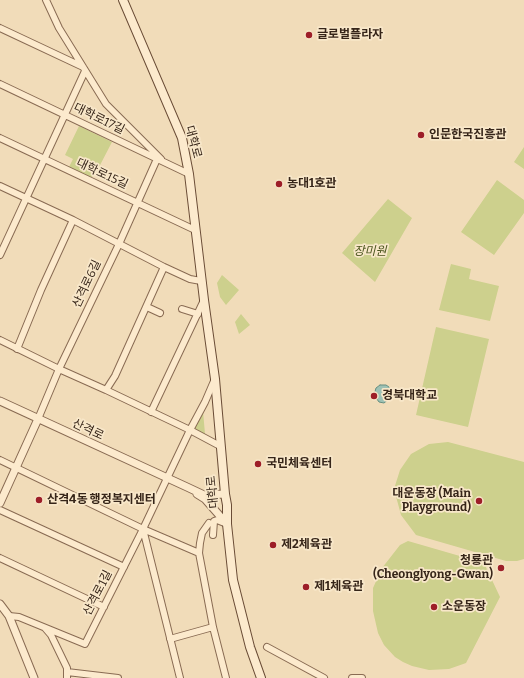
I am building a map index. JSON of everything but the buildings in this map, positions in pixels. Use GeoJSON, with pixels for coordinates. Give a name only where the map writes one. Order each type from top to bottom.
{"type":"FeatureCollection","features":[{"type":"Feature","properties":{"kind":"main road","name":"대학로"},"geometry":{"type":"LineString","coordinates":[[122,0],[182,138],[189,174],[201,281],[215,379],[224,494],[227,505],[227,524],[233,580],[250,647],[261,678]]}},
{"type":"Feature","properties":{"kind":"street"},"geometry":{"type":"LineString","coordinates":[[46,0],[59,28],[106,104],[165,163]]}},
{"type":"Feature","properties":{"kind":"street"},"geometry":{"type":"LineString","coordinates":[[0,28],[84,69]]}},
{"type":"Feature","properties":{"kind":"street"},"geometry":{"type":"LineString","coordinates":[[0,255],[65,115],[84,69]]}},
{"type":"Feature","properties":{"kind":"street","name":"대학로17길"},"geometry":{"type":"LineString","coordinates":[[0,84],[189,174]]}},
{"type":"Feature","properties":{"kind":"street","name":"대학로15길"},"geometry":{"type":"LineString","coordinates":[[0,138],[195,230]]}},
{"type":"Feature","properties":{"kind":"street","name":"산격로6길"},"geometry":{"type":"LineString","coordinates":[[38,419],[59,369],[119,244],[157,159]]}},
{"type":"Feature","properties":{"kind":"street"},"geometry":{"type":"LineString","coordinates":[[0,186],[73,220],[164,267],[190,279],[201,281]]}},
{"type":"Feature","properties":{"kind":"street"},"geometry":{"type":"LineString","coordinates":[[17,349],[40,293],[73,220]]}},
{"type":"Feature","properties":{"kind":"street"},"geometry":{"type":"LineString","coordinates":[[106,390],[115,376],[164,267]]}},
{"type":"Feature","properties":{"kind":"street"},"geometry":{"type":"LineString","coordinates":[[151,412],[204,300]]}},
{"type":"Feature","properties":{"kind":"street"},"geometry":{"type":"LineString","coordinates":[[147,307],[160,313]]}},
{"type":"Feature","properties":{"kind":"street"},"geometry":{"type":"LineString","coordinates":[[182,309],[198,314]]}},
{"type":"Feature","properties":{"kind":"street"},"geometry":{"type":"LineString","coordinates":[[0,340],[190,430],[220,446]]}},
{"type":"Feature","properties":{"kind":"street"},"geometry":{"type":"LineString","coordinates":[[167,479],[215,379]]}},
{"type":"Feature","properties":{"kind":"street","name":"산격로"},"geometry":{"type":"LineString","coordinates":[[0,401],[167,479],[204,494],[224,494]]}},
{"type":"Feature","properties":{"kind":"street"},"geometry":{"type":"LineString","coordinates":[[0,503],[38,419]]}},
{"type":"Feature","properties":{"kind":"street"},"geometry":{"type":"LineString","coordinates":[[0,460],[143,529],[200,553]]}},
{"type":"Feature","properties":{"kind":"street","name":"산격로1길"},"geometry":{"type":"LineString","coordinates":[[9,616],[19,617],[85,644],[167,479]]}},
{"type":"Feature","properties":{"kind":"street"},"geometry":{"type":"LineString","coordinates":[[187,487],[205,499],[227,524]]}},
{"type":"Feature","properties":{"kind":"street"},"geometry":{"type":"LineString","coordinates":[[0,510],[124,567]]}},
{"type":"Feature","properties":{"kind":"street"},"geometry":{"type":"LineString","coordinates":[[213,535],[214,521],[217,520],[227,524]]}},
{"type":"Feature","properties":{"kind":"street"},"geometry":{"type":"LineString","coordinates":[[209,523],[202,533],[200,553],[213,627],[226,678]]}},
{"type":"Feature","properties":{"kind":"street"},"geometry":{"type":"LineString","coordinates":[[143,529],[180,678]]}},
{"type":"Feature","properties":{"kind":"street"},"geometry":{"type":"LineString","coordinates":[[0,558],[104,607]]}},
{"type":"Feature","properties":{"kind":"street"},"geometry":{"type":"LineString","coordinates":[[0,604],[9,616],[34,678]]}},
{"type":"Feature","properties":{"kind":"street"},"geometry":{"type":"LineString","coordinates":[[170,639],[213,627]]}},
{"type":"Feature","properties":{"kind":"street"},"geometry":{"type":"LineString","coordinates":[[45,628],[67,668],[67,675],[118,678]]}},
{"type":"Feature","properties":{"kind":"street"},"geometry":{"type":"LineString","coordinates":[[267,646],[324,678]]}},
{"type":"Feature","properties":{"kind":"street"},"geometry":{"type":"LineString","coordinates":[[352,678],[362,678]]}},
{"type":"Feature","properties":{"kind":"green space"},"geometry":{"type":"Polygon","coordinates":[[[79,126],[112,142],[97,171],[90,179],[68,169],[73,159],[65,155],[79,126]]]}},
{"type":"Feature","properties":{"kind":"green space"},"geometry":{"type":"Polygon","coordinates":[[[524,147],[524,169],[514,162],[524,147]]]}},
{"type":"Feature","properties":{"kind":"green space"},"geometry":{"type":"Polygon","coordinates":[[[497,180],[524,200],[524,213],[494,255],[461,232],[497,180]]]}},
{"type":"Feature","properties":{"kind":"green space","name":"장미원"},"geometry":{"type":"Polygon","coordinates":[[[388,199],[412,218],[375,282],[342,253],[388,199]]]}},
{"type":"Feature","properties":{"kind":"green space"},"geometry":{"type":"Polygon","coordinates":[[[451,264],[471,269],[469,279],[499,286],[490,321],[439,310],[451,264]]]}},
{"type":"Feature","properties":{"kind":"green space"},"geometry":{"type":"Polygon","coordinates":[[[222,275],[239,290],[226,305],[220,297],[217,283],[222,275]]]}},
{"type":"Feature","properties":{"kind":"green space"},"geometry":{"type":"Polygon","coordinates":[[[241,314],[250,325],[239,334],[235,322],[241,314]]]}},
{"type":"Feature","properties":{"kind":"green space"},"geometry":{"type":"Polygon","coordinates":[[[436,327],[489,339],[468,427],[416,415],[436,327]]]}},
{"type":"Feature","properties":{"kind":"green space"},"geometry":{"type":"Polygon","coordinates":[[[203,411],[205,434],[195,429],[194,425],[203,411]]]}},
{"type":"Feature","properties":{"kind":"green space"},"geometry":{"type":"Polygon","coordinates":[[[448,442],[524,462],[524,559],[517,561],[506,561],[416,535],[401,515],[394,489],[400,470],[411,454],[429,444],[448,442]]]}},
{"type":"Feature","properties":{"kind":"green space","name":"소운동장"},"geometry":{"type":"Polygon","coordinates":[[[408,541],[484,563],[500,597],[466,663],[449,669],[429,670],[412,666],[395,657],[384,645],[378,633],[373,611],[373,588],[382,568],[400,545],[408,541]]]}},
{"type":"Feature","properties":{"kind":"shaded area"},"geometry":{"type":"Polygon","coordinates":[[[380,385],[386,385],[391,391],[389,399],[384,403],[379,402],[374,395],[376,388],[380,385]]]}},
{"type":"Feature","properties":{"kind":"place","name":"글로벌플라자"},"geometry":{"type":"Point","coordinates":[309,35]}},
{"type":"Feature","properties":{"kind":"place","name":"인문한국진흥관"},"geometry":{"type":"Point","coordinates":[421,135]}},
{"type":"Feature","properties":{"kind":"place","name":"농대1호관"},"geometry":{"type":"Point","coordinates":[279,184]}},
{"type":"Feature","properties":{"kind":"place","name":"경북대학교"},"geometry":{"type":"Point","coordinates":[374,396]}},
{"type":"Feature","properties":{"kind":"place","name":"국민체육센터"},"geometry":{"type":"Point","coordinates":[258,464]}},
{"type":"Feature","properties":{"kind":"place","name":"산격4동 행정복지센터"},"geometry":{"type":"Point","coordinates":[39,500]}},
{"type":"Feature","properties":{"kind":"place","name":"대운동장 (Main Playground)"},"geometry":{"type":"Point","coordinates":[479,501]}},
{"type":"Feature","properties":{"kind":"place","name":"제2체육관"},"geometry":{"type":"Point","coordinates":[273,545]}},
{"type":"Feature","properties":{"kind":"place","name":"청룡관 (Cheonglyong-Gwan)"},"geometry":{"type":"Point","coordinates":[501,568]}},
{"type":"Feature","properties":{"kind":"place","name":"제1체육관"},"geometry":{"type":"Point","coordinates":[306,587]}},
{"type":"Feature","properties":{"kind":"place","name":"소운동장"},"geometry":{"type":"Point","coordinates":[434,607]}}]}
